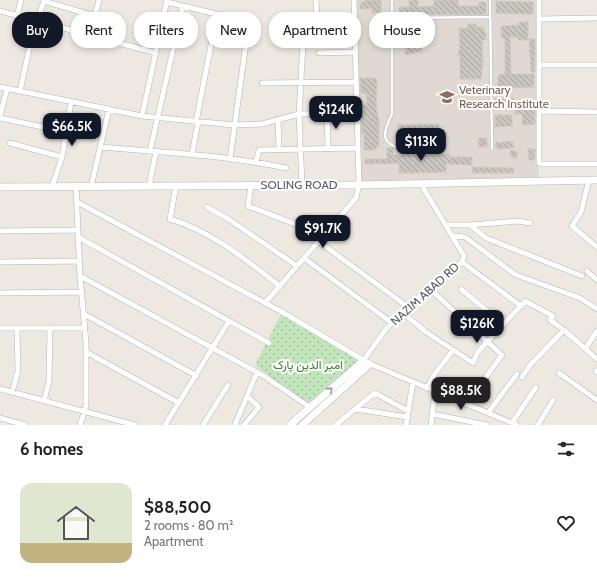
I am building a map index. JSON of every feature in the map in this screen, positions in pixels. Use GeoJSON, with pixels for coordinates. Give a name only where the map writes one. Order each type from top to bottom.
{"type":"FeatureCollection","features":[{"type":"Feature","properties":{"kind":"street"},"geometry":{"type":"LineString","coordinates":[[18,12],[21,0]]}},
{"type":"Feature","properties":{"kind":"street"},"geometry":{"type":"LineString","coordinates":[[40,12],[44,0],[82,12]]}},
{"type":"Feature","properties":{"kind":"street"},"geometry":{"type":"LineString","coordinates":[[96,12],[99,0]]}},
{"type":"Feature","properties":{"kind":"street"},"geometry":{"type":"LineString","coordinates":[[302,185],[299,114],[300,83],[303,44],[316,42],[318,39],[316,0]]}},
{"type":"Feature","properties":{"kind":"street"},"geometry":{"type":"LineString","coordinates":[[265,303],[356,198],[359,185],[354,0]]}},
{"type":"Feature","properties":{"kind":"street"},"geometry":{"type":"LineString","coordinates":[[539,0],[540,164],[597,164]]}},
{"type":"Feature","properties":{"kind":"street"},"geometry":{"type":"LineString","coordinates":[[142,116],[167,1],[208,12]]}},
{"type":"Feature","properties":{"kind":"street"},"geometry":{"type":"LineString","coordinates":[[150,151],[183,6]]}},
{"type":"Feature","properties":{"kind":"street"},"geometry":{"type":"LineString","coordinates":[[0,11],[12,15]]}},
{"type":"Feature","properties":{"kind":"street"},"geometry":{"type":"LineString","coordinates":[[539,19],[597,18]]}},
{"type":"Feature","properties":{"kind":"street"},"geometry":{"type":"LineString","coordinates":[[126,45],[156,53]]}},
{"type":"Feature","properties":{"kind":"street"},"geometry":{"type":"LineString","coordinates":[[20,91],[29,48]]}},
{"type":"Feature","properties":{"kind":"street"},"geometry":{"type":"LineString","coordinates":[[192,155],[211,48]]}},
{"type":"Feature","properties":{"kind":"street"},"geometry":{"type":"LineString","coordinates":[[230,159],[245,48]]}},
{"type":"Feature","properties":{"kind":"street"},"geometry":{"type":"LineString","coordinates":[[318,53],[355,52]]}},
{"type":"Feature","properties":{"kind":"street"},"geometry":{"type":"LineString","coordinates":[[539,64],[597,65]]}},
{"type":"Feature","properties":{"kind":"street"},"geometry":{"type":"LineString","coordinates":[[262,83],[356,82]]}},
{"type":"Feature","properties":{"kind":"street"},"geometry":{"type":"LineString","coordinates":[[0,87],[142,116],[234,125],[262,124],[299,114],[357,112]]}},
{"type":"Feature","properties":{"kind":"street"},"geometry":{"type":"LineString","coordinates":[[7,89],[0,117],[66,132]]}},
{"type":"Feature","properties":{"kind":"street"},"geometry":{"type":"LineString","coordinates":[[52,187],[62,157],[71,102]]}},
{"type":"Feature","properties":{"kind":"street"},"geometry":{"type":"LineString","coordinates":[[91,187],[109,110]]}},
{"type":"Feature","properties":{"kind":"street"},"geometry":{"type":"LineString","coordinates":[[539,111],[597,112]]}},
{"type":"Feature","properties":{"kind":"street"},"geometry":{"type":"LineString","coordinates":[[327,112],[328,149]]}},
{"type":"Feature","properties":{"kind":"street"},"geometry":{"type":"LineString","coordinates":[[278,119],[279,150]]}},
{"type":"Feature","properties":{"kind":"street"},"geometry":{"type":"LineString","coordinates":[[10,143],[62,157]]}},
{"type":"Feature","properties":{"kind":"street"},"geometry":{"type":"LineString","coordinates":[[100,147],[230,159],[286,168]]}},
{"type":"Feature","properties":{"kind":"street"},"geometry":{"type":"LineString","coordinates":[[256,162],[259,150],[358,148]]}},
{"type":"Feature","properties":{"kind":"street"},"geometry":{"type":"LineString","coordinates":[[149,186],[156,152]]}},
{"type":"Feature","properties":{"kind":"street"},"geometry":{"type":"LineString","coordinates":[[589,180],[581,212],[572,226],[597,247]]}},
{"type":"Feature","properties":{"kind":"street","name":"SOLING ROAD"},"geometry":{"type":"LineString","coordinates":[[0,187],[359,185],[597,180]]}},
{"type":"Feature","properties":{"kind":"street","name":"NAZIM ABAD RD"},"geometry":{"type":"LineString","coordinates":[[367,362],[392,323],[408,307],[462,262],[464,256],[454,236],[421,184]]}},
{"type":"Feature","properties":{"kind":"street"},"geometry":{"type":"LineString","coordinates":[[176,186],[170,219],[186,224],[235,252],[280,286]]}},
{"type":"Feature","properties":{"kind":"street"},"geometry":{"type":"LineString","coordinates":[[251,186],[248,206],[324,234]]}},
{"type":"Feature","properties":{"kind":"street"},"geometry":{"type":"LineString","coordinates":[[76,187],[80,276],[86,352],[85,412],[80,425]]}},
{"type":"Feature","properties":{"kind":"street"},"geometry":{"type":"LineString","coordinates":[[77,202],[265,303],[367,362],[435,392],[488,413],[505,423],[515,424],[536,388]]}},
{"type":"Feature","properties":{"kind":"street"},"geometry":{"type":"LineString","coordinates":[[207,207],[230,220],[297,266]]}},
{"type":"Feature","properties":{"kind":"street"},"geometry":{"type":"LineString","coordinates":[[447,225],[518,222],[530,223]]}},
{"type":"Feature","properties":{"kind":"street"},"geometry":{"type":"LineString","coordinates":[[470,225],[486,238],[582,276]]}},
{"type":"Feature","properties":{"kind":"street"},"geometry":{"type":"LineString","coordinates":[[0,231],[78,230]]}},
{"type":"Feature","properties":{"kind":"street"},"geometry":{"type":"LineString","coordinates":[[454,236],[465,237],[516,275],[580,298],[597,309]]}},
{"type":"Feature","properties":{"kind":"street"},"geometry":{"type":"LineString","coordinates":[[78,237],[269,343]]}},
{"type":"Feature","properties":{"kind":"street"},"geometry":{"type":"LineString","coordinates":[[318,241],[408,307]]}},
{"type":"Feature","properties":{"kind":"street"},"geometry":{"type":"LineString","coordinates":[[304,258],[392,323]]}},
{"type":"Feature","properties":{"kind":"street"},"geometry":{"type":"LineString","coordinates":[[0,262],[80,261]]}},
{"type":"Feature","properties":{"kind":"street"},"geometry":{"type":"LineString","coordinates":[[462,262],[521,306]]}},
{"type":"Feature","properties":{"kind":"street"},"geometry":{"type":"LineString","coordinates":[[587,271],[597,280]]}},
{"type":"Feature","properties":{"kind":"street"},"geometry":{"type":"LineString","coordinates":[[80,276],[212,349],[257,372],[312,409]]}},
{"type":"Feature","properties":{"kind":"street"},"geometry":{"type":"LineString","coordinates":[[430,289],[502,355],[466,404]]}},
{"type":"Feature","properties":{"kind":"street"},"geometry":{"type":"LineString","coordinates":[[461,289],[504,325]]}},
{"type":"Feature","properties":{"kind":"street"},"geometry":{"type":"LineString","coordinates":[[0,293],[82,292]]}},
{"type":"Feature","properties":{"kind":"street"},"geometry":{"type":"LineString","coordinates":[[403,313],[426,332],[473,363],[477,353],[488,343],[525,301],[553,316],[550,320],[564,330],[597,359]]}},
{"type":"Feature","properties":{"kind":"street"},"geometry":{"type":"LineString","coordinates":[[84,314],[197,376]]}},
{"type":"Feature","properties":{"kind":"street"},"geometry":{"type":"LineString","coordinates":[[165,425],[197,376],[229,321]]}},
{"type":"Feature","properties":{"kind":"street"},"geometry":{"type":"LineString","coordinates":[[0,328],[85,328]]}},
{"type":"Feature","properties":{"kind":"street"},"geometry":{"type":"LineString","coordinates":[[12,392],[18,371],[17,328]]}},
{"type":"Feature","properties":{"kind":"street"},"geometry":{"type":"LineString","coordinates":[[44,401],[49,381],[50,328]]}},
{"type":"Feature","properties":{"kind":"street"},"geometry":{"type":"LineString","coordinates":[[488,413],[520,375],[564,330]]}},
{"type":"Feature","properties":{"kind":"street"},"geometry":{"type":"LineString","coordinates":[[585,349],[597,331]]}},
{"type":"Feature","properties":{"kind":"street"},"geometry":{"type":"LineString","coordinates":[[428,388],[434,375],[453,350]]}},
{"type":"Feature","properties":{"kind":"street"},"geometry":{"type":"LineString","coordinates":[[86,352],[179,403]]}},
{"type":"Feature","properties":{"kind":"street"},"geometry":{"type":"LineString","coordinates":[[290,425],[312,409],[367,362]]}},
{"type":"Feature","properties":{"kind":"street"},"geometry":{"type":"LineString","coordinates":[[235,425],[248,397],[257,372]]}},
{"type":"Feature","properties":{"kind":"street"},"geometry":{"type":"LineString","coordinates":[[559,373],[597,400]]}},
{"type":"Feature","properties":{"kind":"street"},"geometry":{"type":"LineString","coordinates":[[406,425],[413,382]]}},
{"type":"Feature","properties":{"kind":"street"},"geometry":{"type":"LineString","coordinates":[[203,425],[228,385]]}},
{"type":"Feature","properties":{"kind":"street"},"geometry":{"type":"LineString","coordinates":[[0,389],[135,425]]}},
{"type":"Feature","properties":{"kind":"street"},"geometry":{"type":"LineString","coordinates":[[431,425],[435,392]]}},
{"type":"Feature","properties":{"kind":"street"},"geometry":{"type":"LineString","coordinates":[[336,425],[375,393],[408,414]]}},
{"type":"Feature","properties":{"kind":"street"},"geometry":{"type":"LineString","coordinates":[[244,425],[259,407],[248,397]]}},
{"type":"Feature","properties":{"kind":"street"},"geometry":{"type":"LineString","coordinates":[[538,425],[553,400]]}},
{"type":"Feature","properties":{"kind":"street"},"geometry":{"type":"LineString","coordinates":[[355,408],[408,414]]}},
{"type":"Feature","properties":{"kind":"street"},"geometry":{"type":"LineString","coordinates":[[311,425],[303,424],[312,409]]}},
{"type":"Feature","properties":{"kind":"street"},"geometry":{"type":"LineString","coordinates":[[432,414],[487,425]]}},
{"type":"Feature","properties":{"kind":"street"},"geometry":{"type":"LineString","coordinates":[[0,418],[25,425]]}},
{"type":"Feature","properties":{"kind":"street"},"geometry":{"type":"LineString","coordinates":[[454,425],[455,419]]}},
{"type":"Feature","properties":{"kind":"lane"},"geometry":{"type":"LineString","coordinates":[[392,0],[393,12]]}},
{"type":"Feature","properties":{"kind":"lane"},"geometry":{"type":"LineString","coordinates":[[490,0],[492,149]]}},
{"type":"Feature","properties":{"kind":"lane"},"geometry":{"type":"LineString","coordinates":[[435,17],[490,16]]}},
{"type":"Feature","properties":{"kind":"lane"},"geometry":{"type":"LineString","coordinates":[[393,48],[392,114],[386,127],[387,142],[397,147],[444,148]]}},
{"type":"Feature","properties":{"kind":"shaded area","name":"Veterinary Research Institute"},"geometry":{"type":"Polygon","coordinates":[[[354,0],[536,0],[539,181],[359,185],[355,48],[361,48],[361,12],[354,12],[354,0]]]}},
{"type":"Feature","properties":{"kind":"green space","name":"امیر الدین پارک"},"geometry":{"type":"Polygon","coordinates":[[[282,312],[363,361],[310,407],[255,365],[282,312]]]}},
{"type":"Feature","properties":{"kind":"building"},"geometry":{"type":"Polygon","coordinates":[[[381,0],[381,12],[372,12],[372,8],[360,9],[360,3],[363,1],[381,0]]]}},
{"type":"Feature","properties":{"kind":"building"},"geometry":{"type":"Polygon","coordinates":[[[409,0],[418,0],[418,7],[434,6],[434,0],[458,0],[458,6],[479,6],[479,2],[486,2],[486,14],[435,15],[435,12],[399,12],[399,7],[409,7],[409,0]]]}},
{"type":"Feature","properties":{"kind":"building"},"geometry":{"type":"Polygon","coordinates":[[[496,1],[533,2],[533,14],[496,13],[496,1]]]}},
{"type":"Feature","properties":{"kind":"building"},"geometry":{"type":"Polygon","coordinates":[[[519,22],[528,22],[528,40],[518,40],[518,37],[510,37],[511,74],[534,74],[534,87],[498,88],[498,75],[505,74],[505,38],[501,38],[501,26],[519,25],[519,22]]]}},
{"type":"Feature","properties":{"kind":"building"},"geometry":{"type":"Polygon","coordinates":[[[468,24],[476,24],[476,27],[484,27],[484,33],[486,33],[486,40],[482,40],[483,63],[481,79],[460,79],[460,56],[458,56],[458,51],[460,51],[459,28],[468,28],[468,24]]]}},
{"type":"Feature","properties":{"kind":"building"},"geometry":{"type":"Polygon","coordinates":[[[529,39],[535,39],[535,72],[531,72],[529,39]]]}},
{"type":"Feature","properties":{"kind":"building"},"geometry":{"type":"Polygon","coordinates":[[[404,48],[421,48],[422,51],[406,55],[404,48]]]}},
{"type":"Feature","properties":{"kind":"building"},"geometry":{"type":"Polygon","coordinates":[[[360,78],[376,78],[377,81],[376,106],[379,122],[379,146],[373,150],[364,150],[361,105],[367,105],[366,93],[361,93],[360,78]]]}},
{"type":"Feature","properties":{"kind":"building"},"geometry":{"type":"Polygon","coordinates":[[[495,98],[513,98],[514,102],[495,102],[495,98]]]}},
{"type":"Feature","properties":{"kind":"building"},"geometry":{"type":"Polygon","coordinates":[[[515,110],[535,110],[535,124],[522,125],[522,114],[515,114],[515,110]]]}},
{"type":"Feature","properties":{"kind":"building"},"geometry":{"type":"Polygon","coordinates":[[[495,115],[512,115],[512,126],[495,127],[495,115]]]}},
{"type":"Feature","properties":{"kind":"building"},"geometry":{"type":"Polygon","coordinates":[[[439,124],[438,135],[398,136],[398,125],[439,124]]]}},
{"type":"Feature","properties":{"kind":"building"},"geometry":{"type":"Polygon","coordinates":[[[478,138],[487,138],[487,147],[479,147],[478,138]]]}},
{"type":"Feature","properties":{"kind":"building"},"geometry":{"type":"Polygon","coordinates":[[[513,141],[513,148],[497,149],[495,143],[513,141]]]}},
{"type":"Feature","properties":{"kind":"building"},"geometry":{"type":"Polygon","coordinates":[[[387,148],[393,148],[393,155],[449,154],[450,157],[472,157],[472,165],[446,164],[446,172],[399,173],[399,163],[365,164],[365,159],[387,159],[387,148]]]}},
{"type":"Feature","properties":{"kind":"building"},"geometry":{"type":"Polygon","coordinates":[[[528,149],[535,149],[535,160],[529,160],[528,149]]]}},
{"type":"Feature","properties":{"kind":"building"},"geometry":{"type":"Polygon","coordinates":[[[511,150],[518,153],[515,159],[510,156],[511,150]]]}},
{"type":"Feature","properties":{"kind":"building"},"geometry":{"type":"Polygon","coordinates":[[[472,167],[513,168],[514,173],[472,173],[472,167]]]}},
{"type":"Feature","properties":{"kind":"place","name":"Veterinary Research Institute"},"geometry":{"type":"Point","coordinates":[447,97]}}]}
